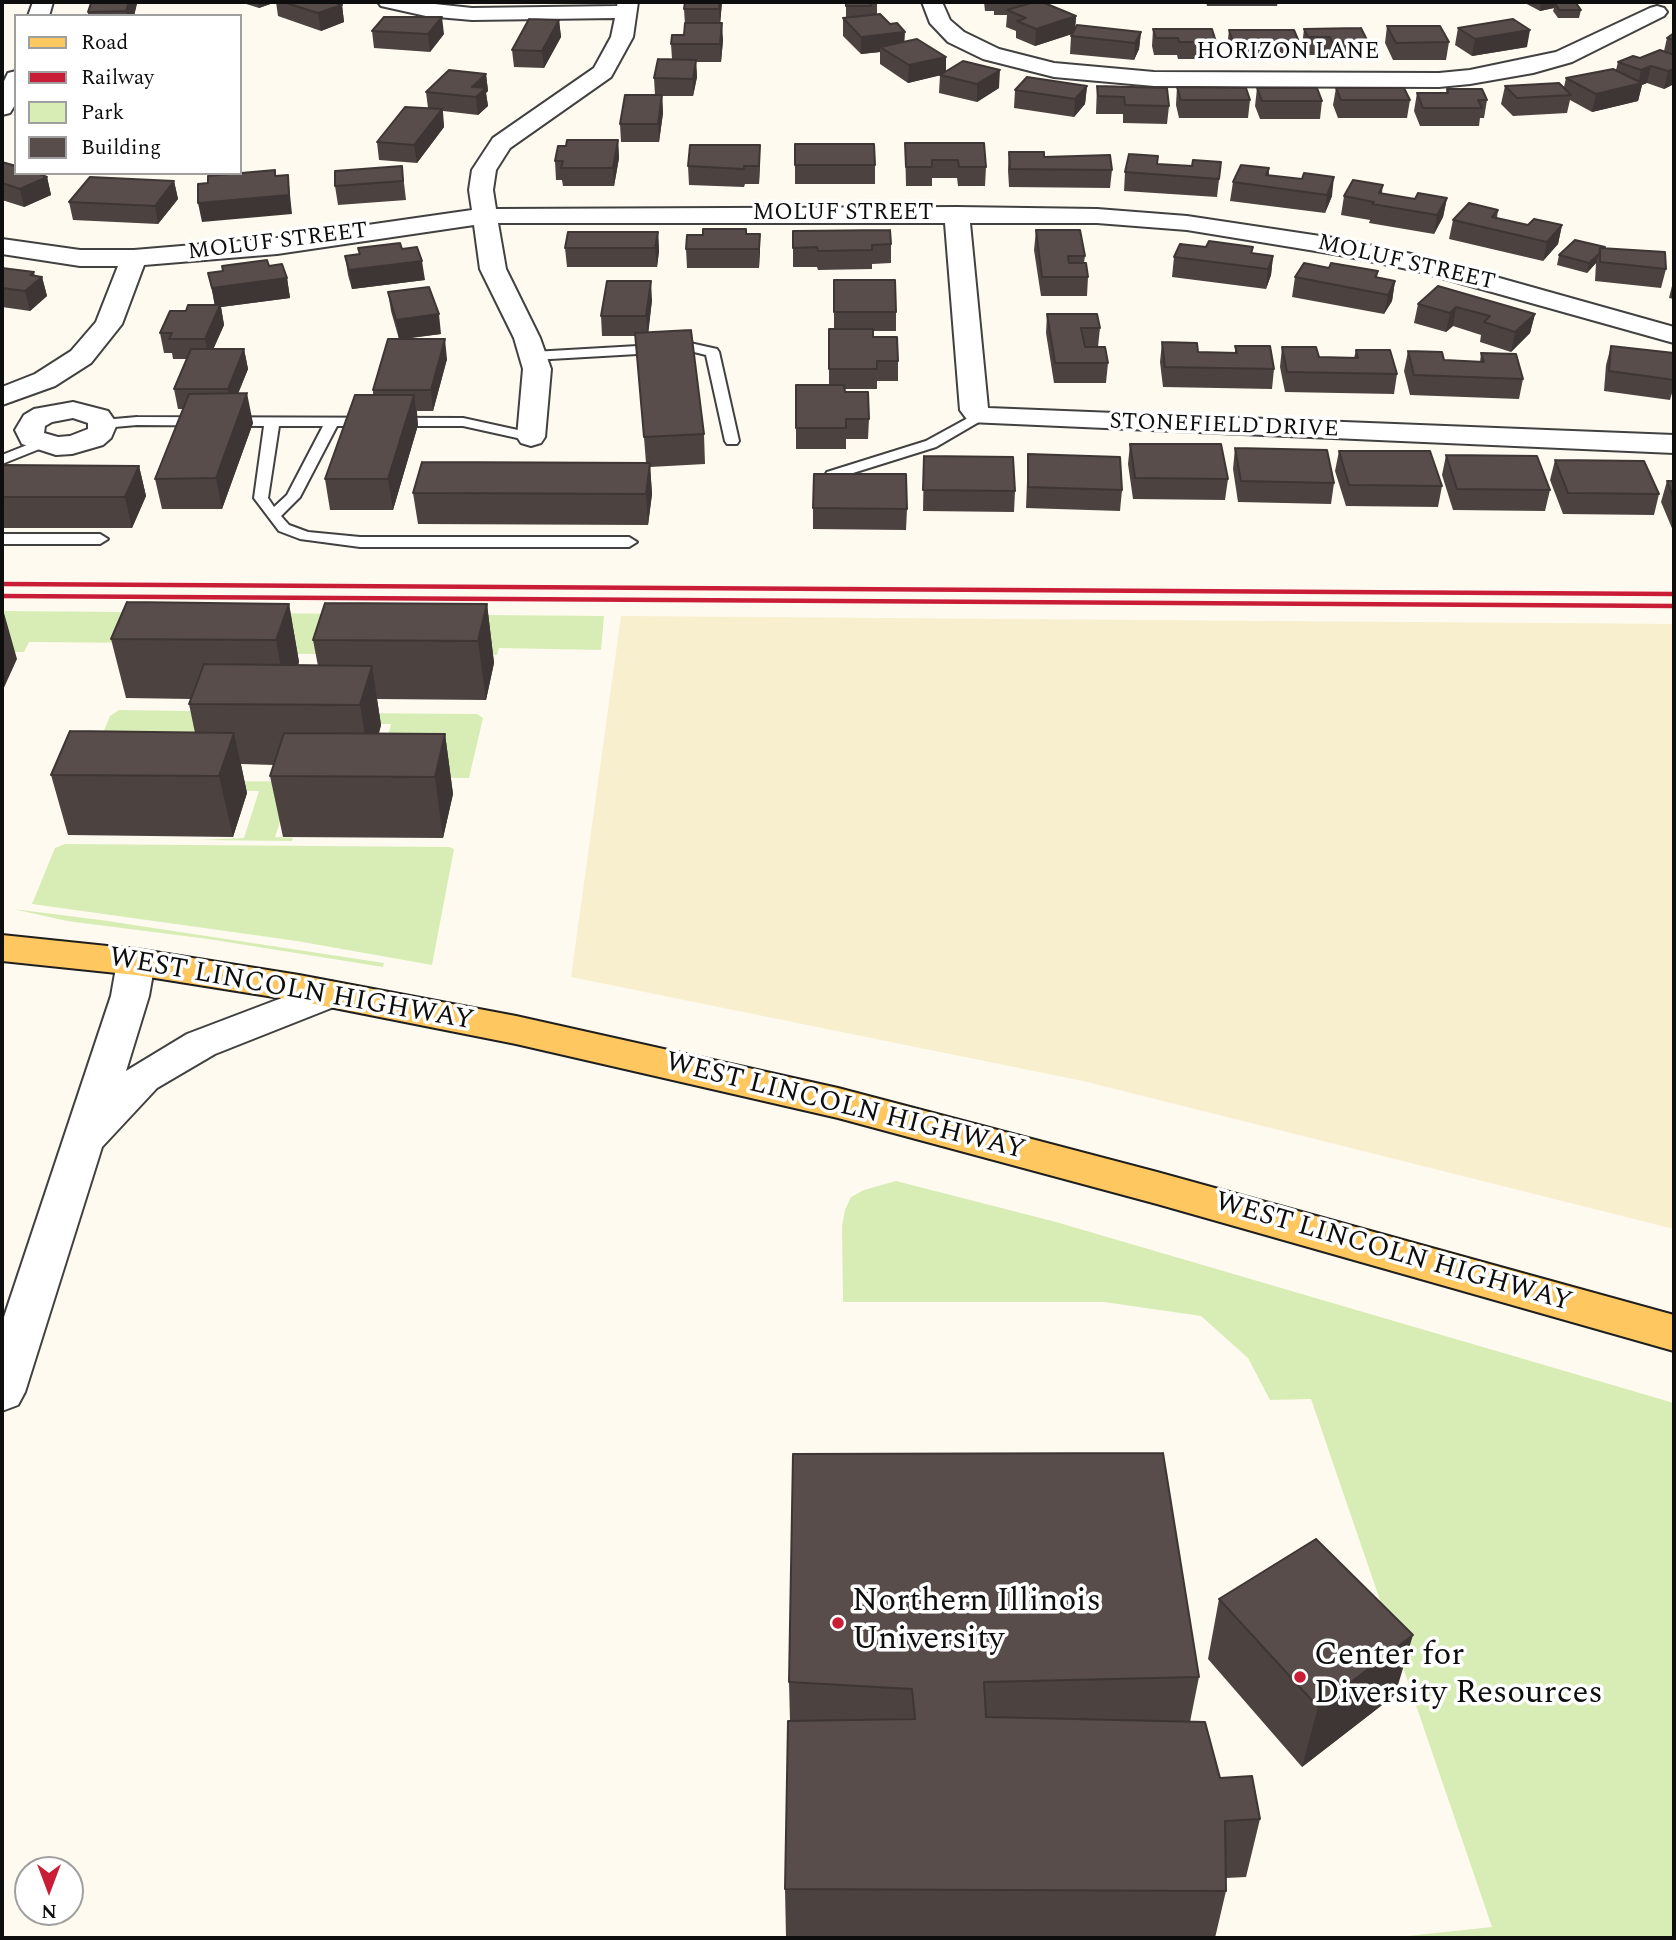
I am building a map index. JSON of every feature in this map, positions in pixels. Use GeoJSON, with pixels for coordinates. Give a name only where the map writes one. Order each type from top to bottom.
{"type":"FeatureCollection","features":[{"type":"Feature","properties":{"kind":"main road","name":"WEST LINCOLN HIGHWAY"},"geometry":{"type":"LineString","coordinates":[[2,948],[136,962],[330,994],[516,1030],[838,1103],[1143,1184],[1674,1333]]}},
{"type":"Feature","properties":{"kind":"street"},"geometry":{"type":"LineString","coordinates":[[388,2],[426,10],[472,14],[628,7],[622,37],[603,72],[501,143],[484,170],[481,190],[493,269],[527,338],[537,369],[531,437]]}},
{"type":"Feature","properties":{"kind":"street","name":"HORIZON LANE"},"geometry":{"type":"LineString","coordinates":[[932,2],[941,23],[956,37],[991,54],[1065,72],[1154,79],[1470,78],[1564,57],[1666,14]]}},
{"type":"Feature","properties":{"kind":"street"},"geometry":{"type":"LineString","coordinates":[[1625,2],[1666,14]]}},
{"type":"Feature","properties":{"kind":"street"},"geometry":{"type":"LineString","coordinates":[[2,108],[14,82]]}},
{"type":"Feature","properties":{"kind":"street"},"geometry":{"type":"LineString","coordinates":[[957,214],[972,394],[974,410],[979,416]]}},
{"type":"Feature","properties":{"kind":"street","name":"MOLUF STREET"},"geometry":{"type":"LineString","coordinates":[[2,246],[80,258],[134,258],[276,246],[484,216],[1065,214],[1187,223],[1327,244],[1434,268],[1674,335]]}},
{"type":"Feature","properties":{"kind":"street"},"geometry":{"type":"LineString","coordinates":[[6,395],[62,370],[80,357],[102,334],[109,324],[134,258]]}},
{"type":"Feature","properties":{"kind":"street"},"geometry":{"type":"LineString","coordinates":[[6,395],[44,415]]}},
{"type":"Feature","properties":{"kind":"street"},"geometry":{"type":"LineString","coordinates":[[73,410],[98,417],[103,424],[101,432],[85,442],[56,446],[32,438],[29,430],[34,421],[44,415],[73,410]]}},
{"type":"Feature","properties":{"kind":"street","name":"STONEFIELD DRIVE"},"geometry":{"type":"LineString","coordinates":[[979,416],[1674,444]]}},
{"type":"Feature","properties":{"kind":"street"},"geometry":{"type":"LineString","coordinates":[[2,1392],[130,996],[136,962]]}},
{"type":"Feature","properties":{"kind":"street"},"geometry":{"type":"LineString","coordinates":[[82,1144],[143,1078],[201,1044],[330,994]]}},
{"type":"Feature","properties":{"kind":"lane"},"geometry":{"type":"LineString","coordinates":[[533,356],[690,347],[712,352],[732,441]]}},
{"type":"Feature","properties":{"kind":"lane"},"geometry":{"type":"LineString","coordinates":[[832,475],[932,444],[979,416]]}},
{"type":"Feature","properties":{"kind":"lane"},"geometry":{"type":"LineString","coordinates":[[103,424],[136,421],[463,422],[531,437]]}},
{"type":"Feature","properties":{"kind":"lane"},"geometry":{"type":"LineString","coordinates":[[272,422],[261,498],[284,528],[305,536],[360,542],[629,541]]}},
{"type":"Feature","properties":{"kind":"lane"},"geometry":{"type":"LineString","coordinates":[[273,516],[293,496],[332,422]]}},
{"type":"Feature","properties":{"kind":"lane"},"geometry":{"type":"LineString","coordinates":[[2,460],[42,443]]}},
{"type":"Feature","properties":{"kind":"lane"},"geometry":{"type":"LineString","coordinates":[[2,539],[100,539]]}},
{"type":"Feature","properties":{"kind":"shaded area"},"geometry":{"type":"Polygon","coordinates":[[[621,616],[1674,624],[1674,1229],[1083,1081],[571,977],[621,616]]]}},
{"type":"Feature","properties":{"kind":"green space"},"geometry":{"type":"Polygon","coordinates":[[[2,611],[604,616],[601,650],[499,648],[497,655],[137,653],[140,643],[29,642],[24,652],[2,652],[2,611]]]}},
{"type":"Feature","properties":{"kind":"green space"},"geometry":{"type":"Polygon","coordinates":[[[119,710],[261,712],[196,767],[242,767],[239,776],[87,771],[110,716],[119,710]]]}},
{"type":"Feature","properties":{"kind":"green space"},"geometry":{"type":"Polygon","coordinates":[[[339,713],[477,714],[483,718],[469,778],[320,777],[380,768],[391,724],[336,724],[339,713]]]}},
{"type":"Feature","properties":{"kind":"green space"},"geometry":{"type":"Polygon","coordinates":[[[217,781],[340,782],[290,791],[275,837],[293,838],[292,841],[200,840],[244,838],[259,791],[213,790],[217,781]]]}},
{"type":"Feature","properties":{"kind":"green space"},"geometry":{"type":"Polygon","coordinates":[[[65,844],[454,849],[432,965],[297,941],[32,904],[55,848],[65,844]]]}},
{"type":"Feature","properties":{"kind":"green space"},"geometry":{"type":"Polygon","coordinates":[[[13,909],[384,963],[383,967],[208,939],[67,921],[13,909]]]}},
{"type":"Feature","properties":{"kind":"green space"},"geometry":{"type":"Polygon","coordinates":[[[896,1181],[1056,1222],[1674,1403],[1674,1938],[1389,1938],[1492,1927],[1311,1399],[1270,1400],[1248,1358],[1201,1316],[1104,1302],[843,1302],[842,1226],[845,1210],[851,1197],[864,1190],[896,1181]]]}},
{"type":"Feature","properties":{"kind":"building"},"geometry":{"type":"Polygon","coordinates":[[[129,2],[126,11],[88,12],[91,3],[129,2]]]}},
{"type":"Feature","properties":{"kind":"building"},"geometry":{"type":"Polygon","coordinates":[[[283,2],[333,2],[342,5],[318,13],[283,2]]]}},
{"type":"Feature","properties":{"kind":"building"},"geometry":{"type":"Polygon","coordinates":[[[685,2],[720,2],[719,9],[684,9],[685,2]]]}},
{"type":"Feature","properties":{"kind":"building"},"geometry":{"type":"Polygon","coordinates":[[[846,2],[871,2],[871,6],[846,6],[846,2]]]}},
{"type":"Feature","properties":{"kind":"building"},"geometry":{"type":"Polygon","coordinates":[[[1042,2],[1076,16],[1036,29],[1017,21],[1026,18],[1007,10],[1042,2]]]}},
{"type":"Feature","properties":{"kind":"building"},"geometry":{"type":"Polygon","coordinates":[[[1555,3],[1576,3],[1581,10],[1559,10],[1555,3]]]}},
{"type":"Feature","properties":{"kind":"building"},"geometry":{"type":"Polygon","coordinates":[[[880,14],[890,24],[897,23],[905,32],[861,37],[843,18],[880,14]]]}},
{"type":"Feature","properties":{"kind":"building"},"geometry":{"type":"Polygon","coordinates":[[[384,17],[442,17],[428,34],[372,31],[384,17]]]}},
{"type":"Feature","properties":{"kind":"building"},"geometry":{"type":"Polygon","coordinates":[[[529,19],[559,20],[542,51],[512,50],[529,19]]]}},
{"type":"Feature","properties":{"kind":"building"},"geometry":{"type":"Polygon","coordinates":[[[1513,19],[1530,30],[1475,39],[1458,28],[1513,19]]]}},
{"type":"Feature","properties":{"kind":"building"},"geometry":{"type":"Polygon","coordinates":[[[685,23],[722,23],[720,44],[671,44],[672,35],[684,35],[685,23]]]}},
{"type":"Feature","properties":{"kind":"building"},"geometry":{"type":"Polygon","coordinates":[[[1077,25],[1141,32],[1135,43],[1071,36],[1077,25]]]}},
{"type":"Feature","properties":{"kind":"building"},"geometry":{"type":"Polygon","coordinates":[[[1387,26],[1440,26],[1449,42],[1396,43],[1387,26]]]}},
{"type":"Feature","properties":{"kind":"building"},"geometry":{"type":"Polygon","coordinates":[[[1361,28],[1368,42],[1332,42],[1330,37],[1308,37],[1304,29],[1361,28]]]}},
{"type":"Feature","properties":{"kind":"building"},"geometry":{"type":"Polygon","coordinates":[[[1153,29],[1212,29],[1216,42],[1179,42],[1178,38],[1156,38],[1153,29]]]}},
{"type":"Feature","properties":{"kind":"building"},"geometry":{"type":"Polygon","coordinates":[[[1229,30],[1294,30],[1299,42],[1233,42],[1229,30]]]}},
{"type":"Feature","properties":{"kind":"building"},"geometry":{"type":"Polygon","coordinates":[[[917,39],[946,57],[909,65],[880,47],[917,39]]]}},
{"type":"Feature","properties":{"kind":"building"},"geometry":{"type":"Polygon","coordinates":[[[1660,50],[1674,55],[1674,69],[1668,71],[1651,66],[1641,70],[1618,62],[1633,56],[1640,58],[1660,50]]]}},
{"type":"Feature","properties":{"kind":"building"},"geometry":{"type":"Polygon","coordinates":[[[658,59],[696,60],[693,79],[654,78],[658,59]]]}},
{"type":"Feature","properties":{"kind":"building"},"geometry":{"type":"Polygon","coordinates":[[[963,61],[1000,70],[977,84],[940,75],[963,61]]]}},
{"type":"Feature","properties":{"kind":"building"},"geometry":{"type":"Polygon","coordinates":[[[1613,69],[1642,83],[1596,94],[1566,78],[1613,69]]]}},
{"type":"Feature","properties":{"kind":"building"},"geometry":{"type":"Polygon","coordinates":[[[449,70],[486,74],[472,87],[486,88],[476,97],[426,92],[449,70]]]}},
{"type":"Feature","properties":{"kind":"building"},"geometry":{"type":"Polygon","coordinates":[[[1027,77],[1087,86],[1075,99],[1015,90],[1027,77]]]}},
{"type":"Feature","properties":{"kind":"building"},"geometry":{"type":"Polygon","coordinates":[[[1559,83],[1571,95],[1517,98],[1505,86],[1559,83]]]}},
{"type":"Feature","properties":{"kind":"building"},"geometry":{"type":"Polygon","coordinates":[[[1097,86],[1167,88],[1169,106],[1125,105],[1124,97],[1098,96],[1097,86]]]}},
{"type":"Feature","properties":{"kind":"building"},"geometry":{"type":"Polygon","coordinates":[[[1177,87],[1246,88],[1250,100],[1181,100],[1177,87]]]}},
{"type":"Feature","properties":{"kind":"building"},"geometry":{"type":"Polygon","coordinates":[[[1257,88],[1317,88],[1322,101],[1262,101],[1257,88]]]}},
{"type":"Feature","properties":{"kind":"building"},"geometry":{"type":"Polygon","coordinates":[[[1336,88],[1404,88],[1410,100],[1341,100],[1336,88]]]}},
{"type":"Feature","properties":{"kind":"building"},"geometry":{"type":"Polygon","coordinates":[[[1447,89],[1482,89],[1487,100],[1478,100],[1482,108],[1423,108],[1417,93],[1448,93],[1447,89]]]}},
{"type":"Feature","properties":{"kind":"building"},"geometry":{"type":"Polygon","coordinates":[[[625,95],[662,95],[658,124],[620,124],[625,95]]]}},
{"type":"Feature","properties":{"kind":"building"},"geometry":{"type":"Polygon","coordinates":[[[405,107],[442,109],[414,145],[377,142],[405,107]]]}},
{"type":"Feature","properties":{"kind":"building"},"geometry":{"type":"Polygon","coordinates":[[[567,140],[618,140],[613,168],[561,168],[563,161],[555,161],[558,146],[566,146],[567,140]]]}},
{"type":"Feature","properties":{"kind":"building"},"geometry":{"type":"Polygon","coordinates":[[[905,143],[984,143],[986,167],[959,167],[958,160],[932,160],[932,167],[906,167],[905,143]]]}},
{"type":"Feature","properties":{"kind":"building"},"geometry":{"type":"Polygon","coordinates":[[[795,144],[874,144],[875,165],[795,165],[795,144]]]}},
{"type":"Feature","properties":{"kind":"building"},"geometry":{"type":"Polygon","coordinates":[[[690,145],[760,145],[759,166],[744,166],[744,169],[688,166],[690,145]]]}},
{"type":"Feature","properties":{"kind":"building"},"geometry":{"type":"Polygon","coordinates":[[[1009,152],[1044,152],[1044,157],[1110,155],[1112,170],[1010,169],[1009,152]]]}},
{"type":"Feature","properties":{"kind":"building"},"geometry":{"type":"Polygon","coordinates":[[[1129,154],[1158,156],[1157,164],[1192,166],[1193,160],[1221,162],[1219,179],[1125,172],[1129,154]]]}},
{"type":"Feature","properties":{"kind":"building"},"geometry":{"type":"Polygon","coordinates":[[[2,162],[14,165],[14,175],[47,177],[20,189],[2,183],[2,162]]]}},
{"type":"Feature","properties":{"kind":"building"},"geometry":{"type":"Polygon","coordinates":[[[1241,165],[1269,168],[1266,175],[1302,179],[1304,173],[1334,177],[1327,195],[1233,182],[1241,165]]]}},
{"type":"Feature","properties":{"kind":"building"},"geometry":{"type":"Polygon","coordinates":[[[402,166],[403,181],[335,186],[335,171],[402,166]]]}},
{"type":"Feature","properties":{"kind":"building"},"geometry":{"type":"Polygon","coordinates":[[[275,170],[275,176],[288,175],[289,195],[198,203],[198,184],[208,183],[208,176],[275,170]]]}},
{"type":"Feature","properties":{"kind":"building"},"geometry":{"type":"Polygon","coordinates":[[[90,177],[174,181],[155,206],[69,202],[90,177]]]}},
{"type":"Feature","properties":{"kind":"building"},"geometry":{"type":"Polygon","coordinates":[[[1353,180],[1383,185],[1379,193],[1415,199],[1418,193],[1447,198],[1437,215],[1372,204],[1374,202],[1344,196],[1353,180]]]}},
{"type":"Feature","properties":{"kind":"building"},"geometry":{"type":"Polygon","coordinates":[[[1469,203],[1498,210],[1492,217],[1528,225],[1534,219],[1562,225],[1547,242],[1453,220],[1469,203]]]}},
{"type":"Feature","properties":{"kind":"building"},"geometry":{"type":"Polygon","coordinates":[[[703,229],[746,229],[746,234],[760,234],[759,249],[686,249],[687,235],[703,235],[703,229]]]}},
{"type":"Feature","properties":{"kind":"building"},"geometry":{"type":"Polygon","coordinates":[[[890,230],[891,244],[872,245],[872,250],[818,251],[817,247],[793,248],[793,231],[890,230]]]}},
{"type":"Feature","properties":{"kind":"building"},"geometry":{"type":"Polygon","coordinates":[[[1036,230],[1080,230],[1085,256],[1068,256],[1069,263],[1086,263],[1088,277],[1042,277],[1036,230]]]}},
{"type":"Feature","properties":{"kind":"building"},"geometry":{"type":"Polygon","coordinates":[[[568,232],[658,232],[655,248],[565,248],[568,232]]]}},
{"type":"Feature","properties":{"kind":"building"},"geometry":{"type":"Polygon","coordinates":[[[1575,240],[1605,247],[1600,248],[1599,254],[1589,263],[1559,255],[1575,240]]]}},
{"type":"Feature","properties":{"kind":"building"},"geometry":{"type":"Polygon","coordinates":[[[1209,241],[1253,247],[1251,253],[1273,256],[1268,269],[1174,257],[1180,244],[1206,247],[1209,241]]]}},
{"type":"Feature","properties":{"kind":"building"},"geometry":{"type":"Polygon","coordinates":[[[400,243],[402,249],[417,247],[422,261],[349,270],[345,256],[360,254],[358,248],[400,243]]]}},
{"type":"Feature","properties":{"kind":"building"},"geometry":{"type":"Polygon","coordinates":[[[1600,248],[1665,252],[1666,269],[1600,262],[1600,248]]]}},
{"type":"Feature","properties":{"kind":"building"},"geometry":{"type":"Polygon","coordinates":[[[267,260],[269,266],[282,264],[287,278],[212,288],[208,273],[223,271],[222,266],[267,260]]]}},
{"type":"Feature","properties":{"kind":"building"},"geometry":{"type":"Polygon","coordinates":[[[1304,263],[1329,268],[1331,263],[1378,271],[1375,277],[1395,281],[1388,295],[1295,277],[1304,263]]]}},
{"type":"Feature","properties":{"kind":"building"},"geometry":{"type":"Polygon","coordinates":[[[2,268],[34,272],[30,275],[42,277],[25,291],[2,288],[2,268]]]}},
{"type":"Feature","properties":{"kind":"building"},"geometry":{"type":"Polygon","coordinates":[[[834,280],[895,280],[896,312],[834,312],[834,280]]]}},
{"type":"Feature","properties":{"kind":"building"},"geometry":{"type":"Polygon","coordinates":[[[607,281],[651,281],[646,316],[601,316],[607,281]]]}},
{"type":"Feature","properties":{"kind":"building"},"geometry":{"type":"Polygon","coordinates":[[[1438,286],[1535,314],[1515,332],[1484,322],[1490,316],[1456,307],[1450,313],[1418,304],[1438,286]]]}},
{"type":"Feature","properties":{"kind":"building"},"geometry":{"type":"Polygon","coordinates":[[[429,287],[439,314],[396,320],[388,292],[429,287]]]}},
{"type":"Feature","properties":{"kind":"building"},"geometry":{"type":"Polygon","coordinates":[[[188,305],[220,305],[205,339],[169,339],[172,333],[160,333],[170,311],[186,311],[188,305]]]}},
{"type":"Feature","properties":{"kind":"building"},"geometry":{"type":"Polygon","coordinates":[[[1047,314],[1097,314],[1100,328],[1081,328],[1085,347],[1105,347],[1108,363],[1055,363],[1047,314]]]}},
{"type":"Feature","properties":{"kind":"building"},"geometry":{"type":"Polygon","coordinates":[[[829,329],[873,329],[873,337],[897,337],[898,361],[877,361],[877,369],[829,369],[829,329]]]}},
{"type":"Feature","properties":{"kind":"building"},"geometry":{"type":"Polygon","coordinates":[[[691,330],[704,434],[644,437],[635,333],[691,330]]]}},
{"type":"Feature","properties":{"kind":"building"},"geometry":{"type":"Polygon","coordinates":[[[388,339],[445,339],[431,390],[373,390],[388,339]]]}},
{"type":"Feature","properties":{"kind":"building"},"geometry":{"type":"Polygon","coordinates":[[[1162,342],[1197,343],[1198,352],[1237,353],[1235,346],[1270,346],[1274,369],[1165,367],[1162,342]]]}},
{"type":"Feature","properties":{"kind":"building"},"geometry":{"type":"Polygon","coordinates":[[[1611,346],[1674,353],[1674,380],[1609,371],[1611,346]]]}},
{"type":"Feature","properties":{"kind":"building"},"geometry":{"type":"Polygon","coordinates":[[[1282,347],[1316,347],[1319,357],[1358,358],[1356,350],[1390,350],[1397,374],[1287,372],[1282,347]]]}},
{"type":"Feature","properties":{"kind":"building"},"geometry":{"type":"Polygon","coordinates":[[[191,349],[244,349],[228,389],[174,389],[191,349]]]}},
{"type":"Feature","properties":{"kind":"building"},"geometry":{"type":"Polygon","coordinates":[[[1408,351],[1442,352],[1444,360],[1484,362],[1481,353],[1516,354],[1523,379],[1414,375],[1408,351]]]}},
{"type":"Feature","properties":{"kind":"building"},"geometry":{"type":"Polygon","coordinates":[[[796,385],[844,385],[845,392],[868,392],[869,419],[846,419],[846,428],[796,428],[796,385]]]}},
{"type":"Feature","properties":{"kind":"building"},"geometry":{"type":"Polygon","coordinates":[[[247,393],[216,478],[155,479],[189,394],[247,393]]]}},
{"type":"Feature","properties":{"kind":"building"},"geometry":{"type":"Polygon","coordinates":[[[355,395],[414,395],[388,479],[325,479],[355,395]]]}},
{"type":"Feature","properties":{"kind":"building"},"geometry":{"type":"Polygon","coordinates":[[[1130,444],[1221,444],[1228,479],[1135,478],[1130,444]]]}},
{"type":"Feature","properties":{"kind":"building"},"geometry":{"type":"Polygon","coordinates":[[[1235,448],[1327,450],[1334,483],[1241,481],[1235,448]]]}},
{"type":"Feature","properties":{"kind":"building"},"geometry":{"type":"Polygon","coordinates":[[[1339,451],[1430,451],[1442,486],[1349,485],[1339,451]]]}},
{"type":"Feature","properties":{"kind":"building"},"geometry":{"type":"Polygon","coordinates":[[[1028,454],[1120,457],[1122,490],[1028,487],[1028,454]]]}},
{"type":"Feature","properties":{"kind":"building"},"geometry":{"type":"Polygon","coordinates":[[[1446,455],[1537,456],[1550,490],[1457,489],[1446,455]]]}},
{"type":"Feature","properties":{"kind":"building"},"geometry":{"type":"Polygon","coordinates":[[[924,456],[1013,457],[1015,491],[923,490],[924,456]]]}},
{"type":"Feature","properties":{"kind":"building"},"geometry":{"type":"Polygon","coordinates":[[[1555,460],[1644,461],[1659,494],[1568,493],[1555,460]]]}},
{"type":"Feature","properties":{"kind":"building"},"geometry":{"type":"Polygon","coordinates":[[[422,462],[650,463],[646,494],[413,493],[422,462]]]}},
{"type":"Feature","properties":{"kind":"building"},"geometry":{"type":"Polygon","coordinates":[[[2,465],[139,466],[125,497],[2,497],[2,465]]]}},
{"type":"Feature","properties":{"kind":"building"},"geometry":{"type":"Polygon","coordinates":[[[814,474],[906,474],[907,509],[813,508],[814,474]]]}},
{"type":"Feature","properties":{"kind":"building"},"geometry":{"type":"Polygon","coordinates":[[[1667,481],[1674,481],[1674,499],[1667,481]]]}},
{"type":"Feature","properties":{"kind":"building"},"geometry":{"type":"Polygon","coordinates":[[[127,602],[289,604],[276,640],[111,639],[127,602]]]}},
{"type":"Feature","properties":{"kind":"building"},"geometry":{"type":"Polygon","coordinates":[[[325,603],[487,604],[478,641],[313,640],[325,603]]]}},
{"type":"Feature","properties":{"kind":"building"},"geometry":{"type":"Polygon","coordinates":[[[204,664],[372,666],[360,705],[189,704],[204,664]]]}},
{"type":"Feature","properties":{"kind":"building"},"geometry":{"type":"Polygon","coordinates":[[[70,731],[234,733],[219,776],[51,775],[70,731]]]}},
{"type":"Feature","properties":{"kind":"building"},"geometry":{"type":"Polygon","coordinates":[[[284,733],[445,734],[435,777],[270,776],[284,733]]]}},
{"type":"Feature","properties":{"kind":"building"},"geometry":{"type":"Polygon","coordinates":[[[1163,1453],[1199,1677],[984,1682],[986,1717],[1205,1722],[1220,1778],[1252,1776],[1260,1819],[1225,1821],[1226,1891],[785,1889],[788,1721],[915,1719],[912,1689],[789,1682],[793,1454],[1163,1453]]]}},
{"type":"Feature","properties":{"kind":"building"},"geometry":{"type":"Polygon","coordinates":[[[1316,1539],[1413,1635],[1318,1707],[1219,1599],[1316,1539]]]}},
{"type":"Feature","properties":{"kind":"railway"},"geometry":{"type":"LineString","coordinates":[[2,584],[1674,594]]}},
{"type":"Feature","properties":{"kind":"railway"},"geometry":{"type":"LineString","coordinates":[[2,596],[1674,606]]}},
{"type":"Feature","properties":{"kind":"place","name":"Northern Illinois University"},"geometry":{"type":"Point","coordinates":[838,1623]}},
{"type":"Feature","properties":{"kind":"place","name":"Center for Diversity Resources"},"geometry":{"type":"Point","coordinates":[1300,1677]}}]}
